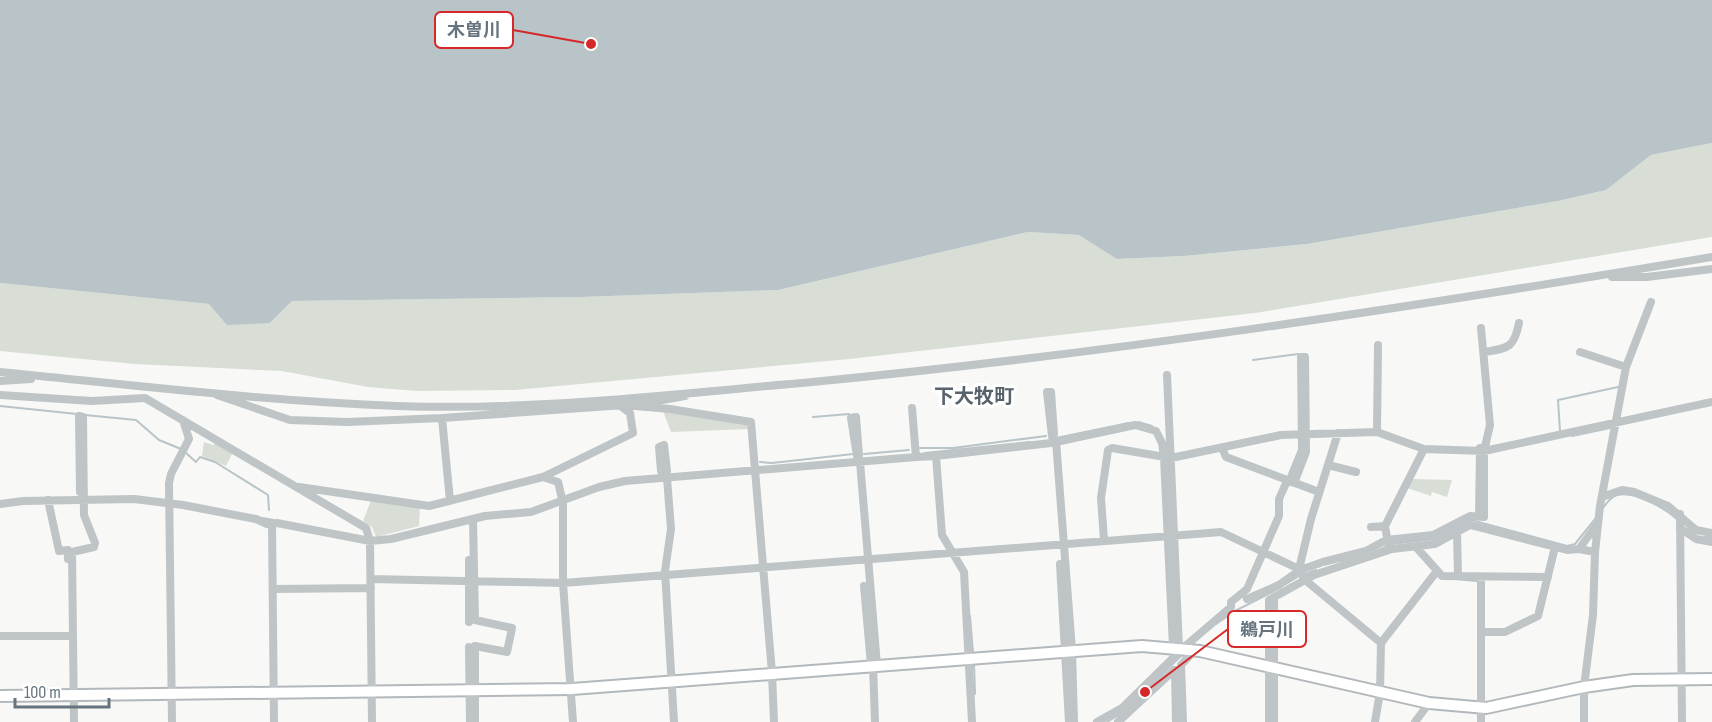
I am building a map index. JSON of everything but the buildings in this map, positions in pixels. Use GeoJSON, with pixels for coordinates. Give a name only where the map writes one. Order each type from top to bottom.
{"type":"FeatureCollection","features":[{"type":"Feature","properties":{"kind":"street"},"geometry":{"type":"LineString","coordinates":[[0,372],[210,392],[399,406],[510,405],[693,393],[953,368],[1465,298],[1712,257]]}},
{"type":"Feature","properties":{"kind":"street"},"geometry":{"type":"LineString","coordinates":[[1606,275],[1620,278],[1647,277],[1712,269]]}},
{"type":"Feature","properties":{"kind":"street"},"geometry":{"type":"LineString","coordinates":[[1584,722],[1584,687],[1593,615],[1594,552],[1600,507],[1626,367],[1651,302]]}},
{"type":"Feature","properties":{"kind":"street"},"geometry":{"type":"LineString","coordinates":[[1485,352],[1506,348],[1516,340],[1519,322]]}},
{"type":"Feature","properties":{"kind":"street"},"geometry":{"type":"LineString","coordinates":[[1481,328],[1490,425],[1482,451]]}},
{"type":"Feature","properties":{"kind":"street"},"geometry":{"type":"LineString","coordinates":[[1377,432],[1378,345]]}},
{"type":"Feature","properties":{"kind":"street"},"geometry":{"type":"LineString","coordinates":[[1580,352],[1626,367]]}},
{"type":"Feature","properties":{"kind":"street"},"geometry":{"type":"LineString","coordinates":[[1245,596],[1284,514],[1284,500],[1290,482],[1306,452],[1304,434],[1301,357],[1305,357],[1304,434]]}},
{"type":"Feature","properties":{"kind":"street"},"geometry":{"type":"LineString","coordinates":[[1098,722],[1122,708],[1183,648],[1231,607],[1231,602],[1279,585],[1302,573],[1389,545],[1433,535],[1462,519],[1479,516],[1482,451],[1486,423],[1481,368]]}},
{"type":"Feature","properties":{"kind":"street"},"geometry":{"type":"LineString","coordinates":[[1167,375],[1167,457],[1171,535],[1183,648],[1178,668],[1176,722]]}},
{"type":"Feature","properties":{"kind":"street"},"geometry":{"type":"LineString","coordinates":[[0,381],[53,377]]}},
{"type":"Feature","properties":{"kind":"street"},"geometry":{"type":"LineString","coordinates":[[210,392],[290,420],[347,422],[621,406],[678,399],[693,393]]}},
{"type":"Feature","properties":{"kind":"street"},"geometry":{"type":"LineString","coordinates":[[1053,441],[1051,392],[1047,392],[1053,441],[1074,722]]}},
{"type":"Feature","properties":{"kind":"street"},"geometry":{"type":"LineString","coordinates":[[0,395],[92,401],[145,398],[366,528],[370,541],[372,722]]}},
{"type":"Feature","properties":{"kind":"street"},"geometry":{"type":"LineString","coordinates":[[1104,540],[1101,498],[1108,450],[1112,448],[1167,457],[1281,435],[1377,432],[1424,449],[1482,451],[1712,402]]}},
{"type":"Feature","properties":{"kind":"street"},"geometry":{"type":"LineString","coordinates":[[621,406],[751,422],[764,566],[774,722]]}},
{"type":"Feature","properties":{"kind":"street"},"geometry":{"type":"LineString","coordinates":[[299,487],[429,506],[450,501],[543,477],[633,433],[630,413],[621,406]]}},
{"type":"Feature","properties":{"kind":"street"},"geometry":{"type":"LineString","coordinates":[[912,408],[916,457]]}},
{"type":"Feature","properties":{"kind":"street"},"geometry":{"type":"LineString","coordinates":[[69,722],[72,552],[94,547],[95,543],[84,515],[84,497],[83,417],[79,416],[80,492],[84,497]]}},
{"type":"Feature","properties":{"kind":"street"},"geometry":{"type":"LineString","coordinates":[[172,722],[169,503],[171,474],[189,439],[182,418]]}},
{"type":"Feature","properties":{"kind":"street"},"geometry":{"type":"LineString","coordinates":[[442,418],[450,501]]}},
{"type":"Feature","properties":{"kind":"street"},"geometry":{"type":"LineString","coordinates":[[0,504],[84,497],[134,499],[169,503],[256,519],[270,524],[370,541],[391,539],[498,514],[531,513],[610,484],[664,476],[936,456],[1053,441],[1117,427],[1144,426],[1160,436],[1167,457]]}},
{"type":"Feature","properties":{"kind":"street"},"geometry":{"type":"LineString","coordinates":[[1269,722],[1274,597],[1302,573],[1319,492],[1338,434]]}},
{"type":"Feature","properties":{"kind":"street"},"geometry":{"type":"LineString","coordinates":[[1222,448],[1226,457],[1319,492]]}},
{"type":"Feature","properties":{"kind":"street"},"geometry":{"type":"LineString","coordinates":[[1389,545],[1385,526],[1424,449]]}},
{"type":"Feature","properties":{"kind":"street"},"geometry":{"type":"LineString","coordinates":[[936,456],[942,535],[964,572],[971,658],[972,722]]}},
{"type":"Feature","properties":{"kind":"street"},"geometry":{"type":"LineString","coordinates":[[857,461],[874,665],[875,722]]}},
{"type":"Feature","properties":{"kind":"street"},"geometry":{"type":"LineString","coordinates":[[1328,465],[1356,472]]}},
{"type":"Feature","properties":{"kind":"street"},"geometry":{"type":"LineString","coordinates":[[664,476],[666,528],[663,574],[672,722]]}},
{"type":"Feature","properties":{"kind":"street"},"geometry":{"type":"LineString","coordinates":[[543,477],[558,482],[563,503],[563,583],[573,722]]}},
{"type":"Feature","properties":{"kind":"street"},"geometry":{"type":"LineString","coordinates":[[1602,497],[1629,490],[1679,514],[1696,530],[1712,533]]}},
{"type":"Feature","properties":{"kind":"street"},"geometry":{"type":"LineString","coordinates":[[48,500],[59,551],[68,550],[68,636],[74,722]]}},
{"type":"Feature","properties":{"kind":"street"},"geometry":{"type":"LineString","coordinates":[[1679,514],[1682,529],[1684,679],[1687,722]]}},
{"type":"Feature","properties":{"kind":"street"},"geometry":{"type":"LineString","coordinates":[[470,722],[475,646],[507,652],[512,628],[474,620],[471,519]]}},
{"type":"Feature","properties":{"kind":"street"},"geometry":{"type":"LineString","coordinates":[[1579,549],[1598,520]]}},
{"type":"Feature","properties":{"kind":"street"},"geometry":{"type":"LineString","coordinates":[[270,524],[273,589],[270,722]]}},
{"type":"Feature","properties":{"kind":"street"},"geometry":{"type":"LineString","coordinates":[[270,524],[274,722]]}},
{"type":"Feature","properties":{"kind":"street"},"geometry":{"type":"LineString","coordinates":[[1389,545],[1416,547],[1435,544],[1457,531],[1475,525],[1555,548],[1594,552]]}},
{"type":"Feature","properties":{"kind":"street"},"geometry":{"type":"LineString","coordinates":[[1371,527],[1385,526]]}},
{"type":"Feature","properties":{"kind":"street"},"geometry":{"type":"LineString","coordinates":[[1682,529],[1696,539],[1712,542]]}},
{"type":"Feature","properties":{"kind":"street"},"geometry":{"type":"LineString","coordinates":[[1457,531],[1458,576]]}},
{"type":"Feature","properties":{"kind":"street"},"geometry":{"type":"LineString","coordinates":[[371,579],[563,583],[1221,532],[1265,552],[1302,573],[1381,643]]}},
{"type":"Feature","properties":{"kind":"street"},"geometry":{"type":"LineString","coordinates":[[1416,547],[1442,576],[1548,577]]}},
{"type":"Feature","properties":{"kind":"street"},"geometry":{"type":"LineString","coordinates":[[1485,632],[1505,632],[1538,616],[1555,548]]}},
{"type":"Feature","properties":{"kind":"street"},"geometry":{"type":"LineString","coordinates":[[1375,722],[1380,692],[1381,643],[1437,571]]}},
{"type":"Feature","properties":{"kind":"street"},"geometry":{"type":"LineString","coordinates":[[1481,722],[1484,708],[1483,577]]}},
{"type":"Feature","properties":{"kind":"street"},"geometry":{"type":"LineString","coordinates":[[1483,577],[1486,722]]}},
{"type":"Feature","properties":{"kind":"street"},"geometry":{"type":"LineString","coordinates":[[469,622],[472,582]]}},
{"type":"Feature","properties":{"kind":"street"},"geometry":{"type":"LineString","coordinates":[[273,589],[371,588]]}},
{"type":"Feature","properties":{"kind":"street"},"geometry":{"type":"LineString","coordinates":[[0,636],[68,636]]}},
{"type":"Feature","properties":{"kind":"street"},"geometry":{"type":"LineString","coordinates":[[469,647],[476,722]]}},
{"type":"Feature","properties":{"kind":"street"},"geometry":{"type":"LineString","coordinates":[[0,696],[572,689],[1112,647],[1183,648],[1272,666],[1429,703],[1484,708],[1584,687],[1633,680],[1712,678]]}},
{"type":"Feature","properties":{"kind":"street"},"geometry":{"type":"LineString","coordinates":[[1069,650],[1069,722]]}},
{"type":"Feature","properties":{"kind":"street"},"geometry":{"type":"LineString","coordinates":[[1272,666],[1275,722]]}},
{"type":"Feature","properties":{"kind":"street"},"geometry":{"type":"LineString","coordinates":[[1118,722],[1178,668]]}},
{"type":"Feature","properties":{"kind":"street"},"geometry":{"type":"LineString","coordinates":[[1178,668],[1183,722]]}},
{"type":"Feature","properties":{"kind":"street"},"geometry":{"type":"LineString","coordinates":[[1682,722],[1684,679]]}},
{"type":"Feature","properties":{"kind":"street"},"geometry":{"type":"LineString","coordinates":[[1415,722],[1429,703]]}},
{"type":"Feature","properties":{"kind":"shaded area"},"geometry":{"type":"Polygon","coordinates":[[[0,0],[1712,0],[1712,143],[1651,155],[1606,190],[1558,201],[1307,244],[1184,256],[1117,259],[1079,235],[1028,232],[778,290],[582,297],[292,301],[270,323],[227,325],[209,304],[0,283],[0,0]]]}},
{"type":"Feature","properties":{"kind":"shaded area"},"geometry":{"type":"Polygon","coordinates":[[[1712,143],[1712,237],[1255,313],[849,359],[515,390],[417,391],[368,387],[282,371],[135,364],[0,351],[0,283],[209,304],[270,323],[292,301],[582,297],[778,290],[1028,232],[1079,235],[1118,259],[1184,256],[1307,244],[1558,201],[1606,190],[1651,155],[1712,143]]]}},
{"type":"Feature","properties":{"kind":"shaded area"},"geometry":{"type":"Polygon","coordinates":[[[663,411],[748,423],[750,429],[671,432],[663,411]]]}},
{"type":"Feature","properties":{"kind":"shaded area"},"geometry":{"type":"Polygon","coordinates":[[[204,442],[213,445],[216,442],[233,452],[226,466],[202,456],[204,442]]]}},
{"type":"Feature","properties":{"kind":"shaded area"},"geometry":{"type":"Polygon","coordinates":[[[1411,479],[1452,480],[1447,497],[1432,492],[1431,496],[1407,488],[1411,479]]]}},
{"type":"Feature","properties":{"kind":"shaded area"},"geometry":{"type":"Polygon","coordinates":[[[372,498],[420,507],[419,526],[376,537],[372,527],[363,521],[372,498]]]}},
{"type":"Feature","properties":{"kind":"waterway"},"geometry":{"type":"LineString","coordinates":[[1253,360],[1298,354]]}},
{"type":"Feature","properties":{"kind":"waterway"},"geometry":{"type":"LineString","coordinates":[[1560,431],[1558,400],[1618,387]]}},
{"type":"Feature","properties":{"kind":"waterway"},"geometry":{"type":"LineString","coordinates":[[0,406],[77,414]]}},
{"type":"Feature","properties":{"kind":"waterway"},"geometry":{"type":"LineString","coordinates":[[813,417],[849,414]]}},
{"type":"Feature","properties":{"kind":"waterway"},"geometry":{"type":"LineString","coordinates":[[85,415],[136,420],[159,440],[181,449]]}},
{"type":"Feature","properties":{"kind":"waterway"},"geometry":{"type":"LineString","coordinates":[[1138,422],[1152,426]]}},
{"type":"Feature","properties":{"kind":"waterway"},"geometry":{"type":"LineString","coordinates":[[1056,438],[1129,423]]}},
{"type":"Feature","properties":{"kind":"waterway"},"geometry":{"type":"LineString","coordinates":[[1572,436],[1610,428]]}},
{"type":"Feature","properties":{"kind":"waterway"},"geometry":{"type":"LineString","coordinates":[[920,448],[953,448],[1046,436]]}},
{"type":"Feature","properties":{"kind":"waterway"},"geometry":{"type":"LineString","coordinates":[[925,453],[1030,442]]}},
{"type":"Feature","properties":{"kind":"waterway"},"geometry":{"type":"LineString","coordinates":[[864,454],[909,450]]}},
{"type":"Feature","properties":{"kind":"waterway"},"geometry":{"type":"LineString","coordinates":[[185,452],[196,462],[200,457],[215,462],[268,495],[269,510]]}},
{"type":"Feature","properties":{"kind":"waterway"},"geometry":{"type":"LineString","coordinates":[[760,462],[772,463],[853,454]]}},
{"type":"Feature","properties":{"kind":"waterway"},"geometry":{"type":"LineString","coordinates":[[1603,508],[1617,495],[1632,495],[1658,506],[1678,520]]}},
{"type":"Feature","properties":{"kind":"waterway"},"geometry":{"type":"LineString","coordinates":[[262,518],[274,520]]}},
{"type":"Feature","properties":{"kind":"waterway"},"geometry":{"type":"LineString","coordinates":[[1379,550],[1392,544],[1434,539],[1471,520],[1567,546],[1575,544],[1596,518]]}},
{"type":"Feature","properties":{"kind":"waterway"},"geometry":{"type":"LineString","coordinates":[[1705,537],[1712,537]]}},
{"type":"Feature","properties":{"kind":"waterway"},"geometry":{"type":"LineString","coordinates":[[1305,574],[1316,570]]}},
{"type":"Feature","properties":{"kind":"waterway"},"geometry":{"type":"LineString","coordinates":[[1286,584],[1299,576]]}},
{"type":"Feature","properties":{"kind":"waterway"},"geometry":{"type":"LineString","coordinates":[[1455,579],[1477,581]]}},
{"type":"Feature","properties":{"kind":"waterway"},"geometry":{"type":"LineString","coordinates":[[1216,624],[1235,611],[1276,590]]}},
{"type":"Feature","properties":{"kind":"waterway"},"geometry":{"type":"LineString","coordinates":[[970,616],[973,653]]}},
{"type":"Feature","properties":{"kind":"waterway"},"geometry":{"type":"LineString","coordinates":[[1107,722],[1122,713],[1183,654]]}},
{"type":"Feature","properties":{"kind":"waterway"},"geometry":{"type":"LineString","coordinates":[[974,663],[975,694]]}},
{"type":"Feature","properties":{"kind":"place","name":"木曽川"},"geometry":{"type":"Point","coordinates":[591,44]}},
{"type":"Feature","properties":{"kind":"place","name":"鵜戸川"},"geometry":{"type":"Point","coordinates":[1145,692]}},
{"type":"Feature","properties":{"kind":"district","name":"下大牧町"},"geometry":{"type":"Point","coordinates":[974,397]}}]}
